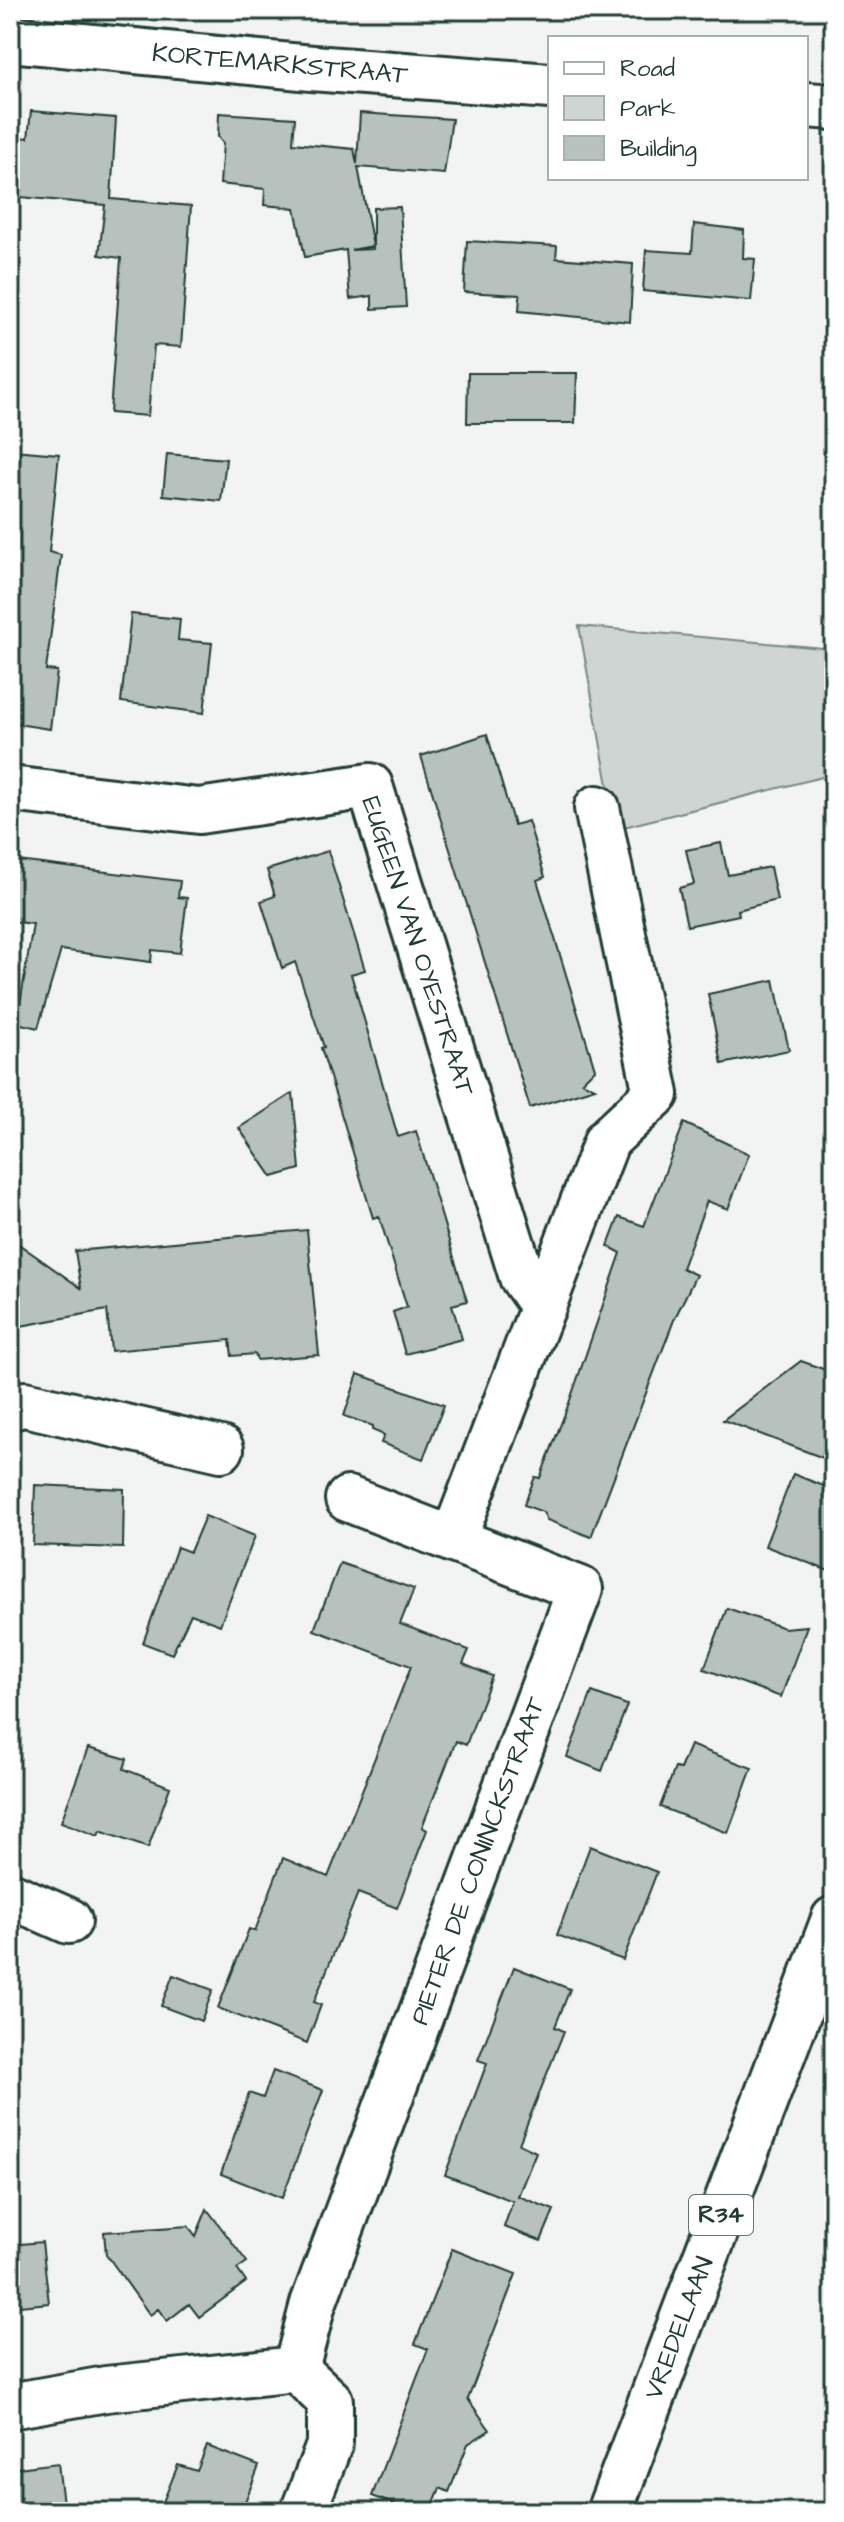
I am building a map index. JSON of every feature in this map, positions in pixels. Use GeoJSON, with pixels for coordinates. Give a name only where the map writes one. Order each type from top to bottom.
{"type":"FeatureCollection","features":[{"type":"Feature","properties":{"kind":"street","name":"KORTEMARKSTRAAT"},"geometry":{"type":"LineString","coordinates":[[10,39],[312,68],[548,86]]}},
{"type":"Feature","properties":{"kind":"street"},"geometry":{"type":"LineString","coordinates":[[808,105],[834,107]]}},
{"type":"Feature","properties":{"kind":"street","name":"EUGEEN VAN OYESTRAAT"},"geometry":{"type":"LineString","coordinates":[[10,789],[199,811],[370,786],[522,1277],[543,1307]]}},
{"type":"Feature","properties":{"kind":"street"},"geometry":{"type":"LineString","coordinates":[[453,1540],[607,1140],[656,1094],[597,808]]}},
{"type":"Feature","properties":{"kind":"street"},"geometry":{"type":"LineString","coordinates":[[10,1407],[25,1404],[221,1449]]}},
{"type":"Feature","properties":{"kind":"street","name":"PIETER DE CONINCKSTRAAT"},"geometry":{"type":"LineString","coordinates":[[296,2369],[313,2304],[580,1589],[348,1499]]}},
{"type":"Feature","properties":{"kind":"street"},"geometry":{"type":"LineString","coordinates":[[10,1895],[69,1921]]}},
{"type":"Feature","properties":{"kind":"street","name":"VREDELAAN"},"geometry":{"type":"LineString","coordinates":[[609,2512],[834,1919]]}},
{"type":"Feature","properties":{"kind":"street"},"geometry":{"type":"LineString","coordinates":[[10,2406],[106,2389],[296,2369],[330,2401],[330,2443],[303,2512]]}},
{"type":"Feature","properties":{"kind":"green space"},"geometry":{"type":"Polygon","coordinates":[[[579,626],[834,649],[834,774],[616,829],[579,626]]]}},
{"type":"Feature","properties":{"kind":"building"},"geometry":{"type":"Polygon","coordinates":[[[31,111],[116,118],[111,199],[191,206],[181,347],[154,345],[148,416],[110,413],[121,258],[99,255],[105,205],[10,196],[10,136],[28,138],[31,111]]]}},
{"type":"Feature","properties":{"kind":"building"},"geometry":{"type":"Polygon","coordinates":[[[219,113],[295,118],[293,143],[354,149],[357,164],[360,113],[452,119],[444,174],[358,167],[373,246],[373,208],[400,207],[406,307],[372,309],[372,296],[350,299],[346,250],[305,257],[295,208],[264,205],[265,189],[220,184],[223,143],[218,137],[219,113]]]}},
{"type":"Feature","properties":{"kind":"building"},"geometry":{"type":"Polygon","coordinates":[[[694,224],[744,230],[743,258],[755,259],[751,301],[643,291],[646,250],[692,253],[694,224]]]}},
{"type":"Feature","properties":{"kind":"building"},"geometry":{"type":"Polygon","coordinates":[[[467,241],[557,246],[556,258],[633,264],[630,322],[519,311],[520,295],[464,292],[467,241]]]}},
{"type":"Feature","properties":{"kind":"building"},"geometry":{"type":"Polygon","coordinates":[[[468,373],[577,373],[575,423],[467,423],[468,373]]]}},
{"type":"Feature","properties":{"kind":"building"},"geometry":{"type":"Polygon","coordinates":[[[13,450],[59,454],[49,552],[61,555],[46,670],[57,671],[50,729],[10,723],[13,450]]]}},
{"type":"Feature","properties":{"kind":"building"},"geometry":{"type":"Polygon","coordinates":[[[167,454],[226,459],[221,501],[163,495],[167,454]]]}},
{"type":"Feature","properties":{"kind":"building"},"geometry":{"type":"Polygon","coordinates":[[[131,614],[180,619],[178,640],[212,643],[204,713],[121,702],[131,614]]]}},
{"type":"Feature","properties":{"kind":"building"},"geometry":{"type":"Polygon","coordinates":[[[487,734],[514,825],[528,821],[545,877],[537,880],[595,1069],[582,1082],[595,1088],[530,1108],[421,756],[487,734]]]}},
{"type":"Feature","properties":{"kind":"building"},"geometry":{"type":"Polygon","coordinates":[[[721,843],[728,875],[770,867],[777,900],[738,910],[739,915],[687,926],[679,888],[694,884],[686,850],[721,843]]]}},
{"type":"Feature","properties":{"kind":"building"},"geometry":{"type":"Polygon","coordinates":[[[328,851],[365,970],[351,974],[398,1137],[416,1131],[467,1301],[452,1305],[462,1339],[405,1354],[393,1312],[407,1307],[379,1216],[373,1218],[321,1048],[324,1047],[295,962],[282,968],[261,901],[275,896],[267,870],[328,851]]]}},
{"type":"Feature","properties":{"kind":"building"},"geometry":{"type":"Polygon","coordinates":[[[10,860],[180,881],[178,897],[187,898],[180,953],[152,950],[151,962],[61,950],[38,1028],[17,1023],[33,924],[10,921],[10,860]]]}},
{"type":"Feature","properties":{"kind":"building"},"geometry":{"type":"Polygon","coordinates":[[[774,980],[789,1050],[722,1064],[708,994],[774,980]]]}},
{"type":"Feature","properties":{"kind":"building"},"geometry":{"type":"Polygon","coordinates":[[[293,1093],[300,1169],[272,1177],[239,1128],[293,1093]]]}},
{"type":"Feature","properties":{"kind":"building"},"geometry":{"type":"Polygon","coordinates":[[[684,1123],[749,1154],[728,1209],[707,1201],[682,1268],[696,1275],[674,1320],[591,1537],[547,1520],[543,1512],[524,1505],[535,1477],[540,1478],[569,1403],[621,1253],[608,1246],[619,1217],[644,1226],[684,1123]]]}},
{"type":"Feature","properties":{"kind":"building"},"geometry":{"type":"Polygon","coordinates":[[[307,1230],[319,1355],[257,1360],[255,1354],[232,1356],[230,1340],[111,1351],[107,1310],[10,1328],[10,1238],[81,1288],[75,1251],[307,1230]]]}},
{"type":"Feature","properties":{"kind":"building"},"geometry":{"type":"Polygon","coordinates":[[[801,1361],[834,1373],[834,1462],[723,1420],[801,1361]]]}},
{"type":"Feature","properties":{"kind":"building"},"geometry":{"type":"Polygon","coordinates":[[[358,1374],[444,1405],[423,1459],[381,1443],[384,1435],[372,1430],[373,1426],[344,1416],[358,1374]]]}},
{"type":"Feature","properties":{"kind":"building"},"geometry":{"type":"Polygon","coordinates":[[[793,1474],[834,1490],[834,1573],[765,1546],[793,1474]]]}},
{"type":"Feature","properties":{"kind":"building"},"geometry":{"type":"Polygon","coordinates":[[[35,1485],[124,1489],[123,1548],[33,1545],[35,1485]]]}},
{"type":"Feature","properties":{"kind":"building"},"geometry":{"type":"Polygon","coordinates":[[[205,1516],[255,1536],[220,1625],[191,1614],[172,1654],[143,1643],[177,1547],[190,1552],[205,1516]]]}},
{"type":"Feature","properties":{"kind":"building"},"geometry":{"type":"Polygon","coordinates":[[[340,1563],[414,1589],[400,1624],[469,1650],[463,1664],[492,1676],[466,1745],[456,1741],[422,1827],[427,1830],[397,1908],[358,1893],[314,2002],[321,2005],[307,2043],[218,2008],[249,1929],[255,1931],[283,1858],[328,1877],[411,1666],[314,1630],[340,1563]]]}},
{"type":"Feature","properties":{"kind":"building"},"geometry":{"type":"Polygon","coordinates":[[[727,1608],[784,1628],[807,1626],[781,1697],[704,1669],[727,1608]]]}},
{"type":"Feature","properties":{"kind":"building"},"geometry":{"type":"Polygon","coordinates":[[[592,1692],[627,1705],[602,1771],[567,1757],[592,1692]]]}},
{"type":"Feature","properties":{"kind":"building"},"geometry":{"type":"Polygon","coordinates":[[[690,1745],[752,1768],[728,1833],[660,1807],[675,1768],[680,1769],[690,1745]]]}},
{"type":"Feature","properties":{"kind":"building"},"geometry":{"type":"Polygon","coordinates":[[[88,1748],[127,1759],[124,1769],[170,1787],[148,1848],[100,1831],[98,1836],[61,1822],[88,1748]]]}},
{"type":"Feature","properties":{"kind":"building"},"geometry":{"type":"Polygon","coordinates":[[[590,1846],[657,1872],[623,1960],[557,1935],[590,1846]]]}},
{"type":"Feature","properties":{"kind":"building"},"geometry":{"type":"Polygon","coordinates":[[[514,1967],[570,1989],[555,2027],[564,2031],[519,2144],[536,2152],[518,2196],[554,2210],[541,2241],[504,2227],[513,2201],[445,2175],[487,2063],[478,2060],[514,1967]]]}},
{"type":"Feature","properties":{"kind":"building"},"geometry":{"type":"Polygon","coordinates":[[[173,1975],[213,1990],[201,2021],[161,2006],[173,1975]]]}},
{"type":"Feature","properties":{"kind":"building"},"geometry":{"type":"Polygon","coordinates":[[[273,2071],[323,2090],[282,2198],[221,2174],[249,2093],[263,2098],[273,2071]]]}},
{"type":"Feature","properties":{"kind":"building"},"geometry":{"type":"Polygon","coordinates":[[[207,2209],[247,2262],[237,2269],[246,2282],[199,2317],[189,2304],[167,2321],[158,2309],[150,2315],[106,2254],[104,2232],[188,2226],[196,2236],[207,2209]]]}},
{"type":"Feature","properties":{"kind":"building"},"geometry":{"type":"Polygon","coordinates":[[[42,2242],[49,2303],[10,2307],[10,2245],[42,2242]]]}},
{"type":"Feature","properties":{"kind":"building"},"geometry":{"type":"Polygon","coordinates":[[[452,2249],[516,2274],[468,2399],[490,2430],[468,2444],[449,2492],[440,2488],[430,2512],[414,2512],[372,2496],[428,2349],[415,2344],[452,2249]]]}},
{"type":"Feature","properties":{"kind":"building"},"geometry":{"type":"Polygon","coordinates":[[[207,2446],[259,2466],[241,2512],[159,2512],[178,2465],[197,2471],[207,2446]]]}},
{"type":"Feature","properties":{"kind":"building"},"geometry":{"type":"Polygon","coordinates":[[[58,2463],[64,2512],[10,2512],[10,2469],[58,2463]]]}}]}
